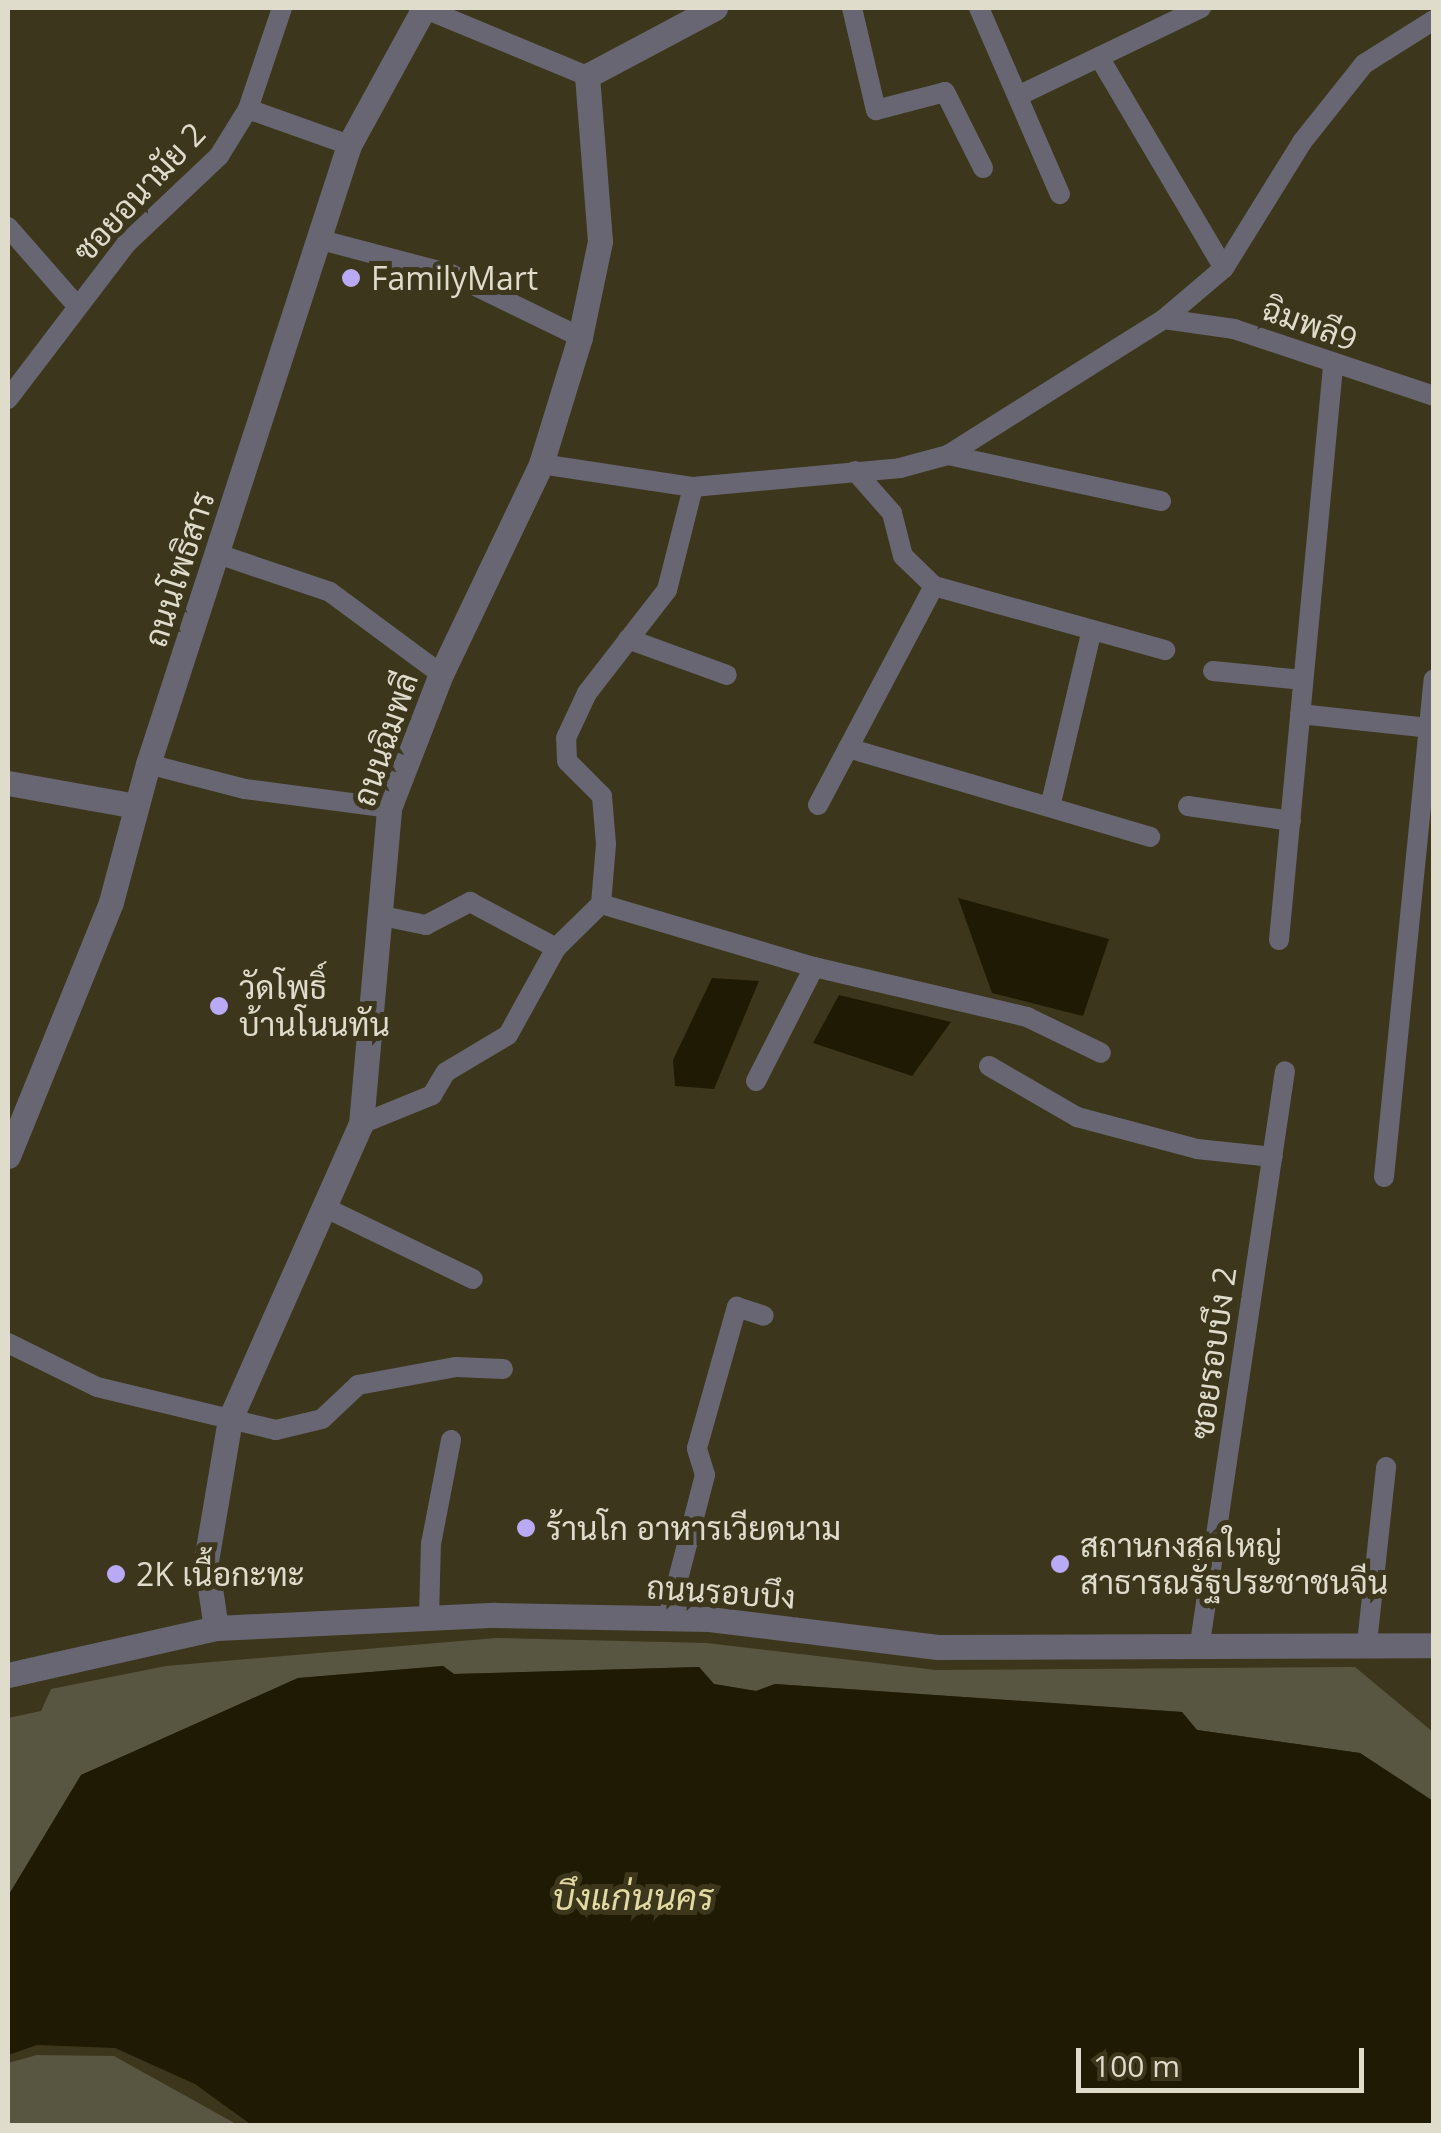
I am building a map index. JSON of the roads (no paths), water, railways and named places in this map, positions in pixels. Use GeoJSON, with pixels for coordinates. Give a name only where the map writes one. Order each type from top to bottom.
{"type":"FeatureCollection","features":[{"type":"Feature","properties":{"kind":"street","name":"ซอยอนามัย 2"},"geometry":{"type":"LineString","coordinates":[[8,399],[127,243],[218,156],[248,109],[282,8]]}},
{"type":"Feature","properties":{"kind":"street"},"geometry":{"type":"LineString","coordinates":[[424,8],[587,76],[714,8]]}},
{"type":"Feature","properties":{"kind":"street","name":"ถนนโพธิสาร"},"geometry":{"type":"LineString","coordinates":[[8,1156],[111,902],[148,764],[350,145],[424,8]]}},
{"type":"Feature","properties":{"kind":"street"},"geometry":{"type":"LineString","coordinates":[[852,8],[876,110],[945,92],[982,168]]}},
{"type":"Feature","properties":{"kind":"street"},"geometry":{"type":"LineString","coordinates":[[979,8],[1060,194]]}},
{"type":"Feature","properties":{"kind":"street"},"geometry":{"type":"LineString","coordinates":[[1018,96],[1201,8]]}},
{"type":"Feature","properties":{"kind":"street"},"geometry":{"type":"LineString","coordinates":[[948,455],[1164,319],[1224,268],[1302,142],[1364,64],[1434,20]]}},
{"type":"Feature","properties":{"kind":"street"},"geometry":{"type":"LineString","coordinates":[[1099,57],[1224,268]]}},
{"type":"Feature","properties":{"kind":"street","name":"ถนนฉิมพลี"},"geometry":{"type":"LineString","coordinates":[[216,1628],[206,1561],[230,1419],[360,1124],[389,808],[441,674],[541,464],[580,338],[600,241],[587,76]]}},
{"type":"Feature","properties":{"kind":"street"},"geometry":{"type":"LineString","coordinates":[[248,109],[350,145]]}},
{"type":"Feature","properties":{"kind":"street"},"geometry":{"type":"LineString","coordinates":[[8,227],[78,307]]}},
{"type":"Feature","properties":{"kind":"street"},"geometry":{"type":"LineString","coordinates":[[321,240],[451,274],[580,338]]}},
{"type":"Feature","properties":{"kind":"street","name":"ฉิมพลี9"},"geometry":{"type":"LineString","coordinates":[[1164,319],[1234,328],[1334,367],[1434,396]]}},
{"type":"Feature","properties":{"kind":"street"},"geometry":{"type":"LineString","coordinates":[[1279,940],[1334,367]]}},
{"type":"Feature","properties":{"kind":"street"},"geometry":{"type":"LineString","coordinates":[[541,464],[692,487],[855,471],[948,455],[1161,501]]}},
{"type":"Feature","properties":{"kind":"street"},"geometry":{"type":"LineString","coordinates":[[855,471],[892,513],[903,556],[934,586],[1166,650]]}},
{"type":"Feature","properties":{"kind":"street"},"geometry":{"type":"LineString","coordinates":[[360,1124],[432,1095],[446,1072],[508,1035],[556,948],[600,904],[606,844],[602,796],[567,761],[566,738],[587,693],[667,590],[692,487]]}},
{"type":"Feature","properties":{"kind":"street"},"geometry":{"type":"LineString","coordinates":[[218,554],[330,592],[441,674]]}},
{"type":"Feature","properties":{"kind":"street"},"geometry":{"type":"LineString","coordinates":[[818,805],[934,586]]}},
{"type":"Feature","properties":{"kind":"street"},"geometry":{"type":"LineString","coordinates":[[1050,808],[1092,630]]}},
{"type":"Feature","properties":{"kind":"street"},"geometry":{"type":"LineString","coordinates":[[628,639],[727,675]]}},
{"type":"Feature","properties":{"kind":"street"},"geometry":{"type":"LineString","coordinates":[[1213,671],[1303,680]]}},
{"type":"Feature","properties":{"kind":"street"},"geometry":{"type":"LineString","coordinates":[[1384,1177],[1434,680]]}},
{"type":"Feature","properties":{"kind":"street"},"geometry":{"type":"LineString","coordinates":[[1300,714],[1428,728]]}},
{"type":"Feature","properties":{"kind":"street"},"geometry":{"type":"LineString","coordinates":[[848,748],[1150,837]]}},
{"type":"Feature","properties":{"kind":"street"},"geometry":{"type":"LineString","coordinates":[[148,764],[245,789],[389,808]]}},
{"type":"Feature","properties":{"kind":"street"},"geometry":{"type":"LineString","coordinates":[[8,783],[136,806]]}},
{"type":"Feature","properties":{"kind":"street"},"geometry":{"type":"LineString","coordinates":[[1188,806],[1291,821]]}},
{"type":"Feature","properties":{"kind":"street"},"geometry":{"type":"LineString","coordinates":[[382,916],[426,925],[470,902],[556,948]]}},
{"type":"Feature","properties":{"kind":"street"},"geometry":{"type":"LineString","coordinates":[[600,904],[814,967],[1028,1018],[1101,1053]]}},
{"type":"Feature","properties":{"kind":"street"},"geometry":{"type":"LineString","coordinates":[[756,1081],[814,967]]}},
{"type":"Feature","properties":{"kind":"street"},"geometry":{"type":"LineString","coordinates":[[990,1066],[1077,1116],[1197,1149],[1272,1158]]}},
{"type":"Feature","properties":{"kind":"street","name":"ซอยรอบบึง 2"},"geometry":{"type":"LineString","coordinates":[[1200,1643],[1285,1071]]}},
{"type":"Feature","properties":{"kind":"street"},"geometry":{"type":"LineString","coordinates":[[326,1208],[473,1279]]}},
{"type":"Feature","properties":{"kind":"street"},"geometry":{"type":"LineString","coordinates":[[668,1618],[706,1474],[697,1448],[737,1307],[764,1316]]}},
{"type":"Feature","properties":{"kind":"street"},"geometry":{"type":"LineString","coordinates":[[8,1343],[97,1387],[276,1430],[322,1419],[358,1385],[456,1367],[503,1370]]}},
{"type":"Feature","properties":{"kind":"street"},"geometry":{"type":"LineString","coordinates":[[428,1618],[431,1544],[451,1440]]}},
{"type":"Feature","properties":{"kind":"street"},"geometry":{"type":"LineString","coordinates":[[1367,1644],[1386,1468]]}},
{"type":"Feature","properties":{"kind":"street","name":"ถนนรอบบึง"},"geometry":{"type":"LineString","coordinates":[[8,1675],[216,1628],[428,1618],[668,1618],[936,1646],[1434,1645]]}},
{"type":"Feature","properties":{"kind":"water"},"geometry":{"type":"Polygon","coordinates":[[[958,898],[1109,939],[1083,1016],[992,993],[958,898]]]}},
{"type":"Feature","properties":{"kind":"water"},"geometry":{"type":"Polygon","coordinates":[[[712,978],[759,981],[714,1089],[675,1086],[673,1060],[712,978]]]}},
{"type":"Feature","properties":{"kind":"water"},"geometry":{"type":"Polygon","coordinates":[[[839,995],[951,1022],[912,1076],[813,1043],[839,995]]]}},
{"type":"Feature","properties":{"kind":"water","name":"บึงแก่นนคร"},"geometry":{"type":"Polygon","coordinates":[[[443,1666],[454,1674],[699,1667],[714,1684],[756,1691],[775,1684],[1182,1712],[1197,1730],[1360,1753],[1433,1801],[1433,2125],[253,2126],[195,2084],[115,2048],[37,2045],[8,2055],[8,1896],[81,1775],[298,1678],[443,1666]]]}},
{"type":"Feature","properties":{"kind":"place","name":"FamilyMart"},"geometry":{"type":"Point","coordinates":[351,278]}},
{"type":"Feature","properties":{"kind":"place","name":"วัดโพธิ์ บ้านโนนทัน"},"geometry":{"type":"Point","coordinates":[219,1006]}},
{"type":"Feature","properties":{"kind":"place","name":"ร้านโก อาหารเวียดนาม"},"geometry":{"type":"Point","coordinates":[526,1528]}},
{"type":"Feature","properties":{"kind":"place","name":"สถานกงสุลใหญ่ สาธารณรัฐประชาชนจีน"},"geometry":{"type":"Point","coordinates":[1060,1564]}},
{"type":"Feature","properties":{"kind":"place","name":"2K เนื้อกะทะ"},"geometry":{"type":"Point","coordinates":[116,1574]}}]}
